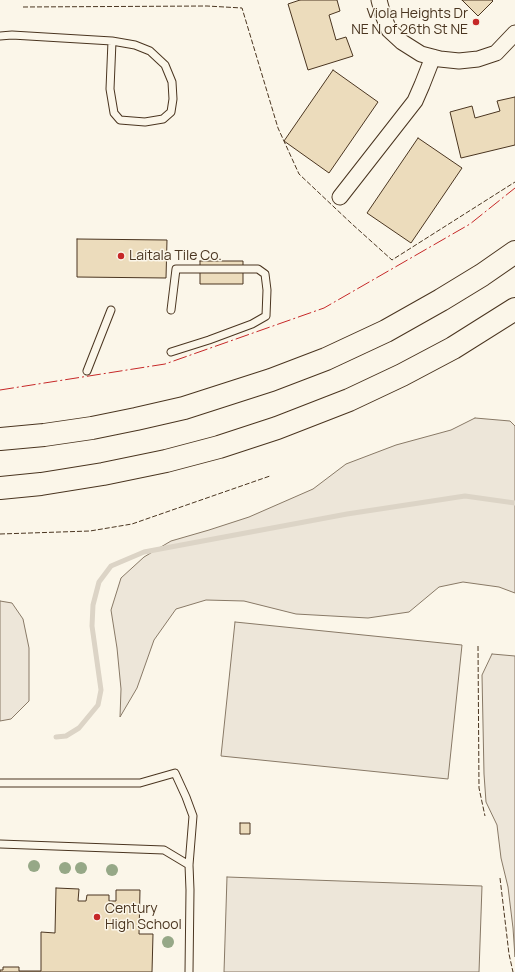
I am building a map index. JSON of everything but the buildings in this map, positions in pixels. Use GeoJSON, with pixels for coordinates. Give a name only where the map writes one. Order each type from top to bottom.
{"type":"FeatureCollection","features":[{"type":"Feature","properties":{"kind":"main road"},"geometry":{"type":"LineString","coordinates":[[0,439],[44,435],[136,420],[184,408],[271,380],[326,359],[386,331],[482,275],[515,252]]}},
{"type":"Feature","properties":{"kind":"main road"},"geometry":{"type":"LineString","coordinates":[[0,488],[41,484],[103,474],[166,461],[219,447],[277,428],[349,400],[402,375],[453,348],[515,309]]}},
{"type":"Feature","properties":{"kind":"street"},"geometry":{"type":"LineString","coordinates":[[379,0],[389,30],[402,42],[421,54],[440,59],[459,61],[478,59],[496,53],[515,33]]}},
{"type":"Feature","properties":{"kind":"street"},"geometry":{"type":"LineString","coordinates":[[340,197],[415,101],[433,57]]}},
{"type":"Feature","properties":{"kind":"lane"},"geometry":{"type":"LineString","coordinates":[[0,36],[12,35],[112,41],[135,45],[150,51],[165,64],[172,82],[173,99],[171,112],[163,119],[145,122],[120,120],[114,113],[110,90],[112,41]]}},
{"type":"Feature","properties":{"kind":"lane"},"geometry":{"type":"LineString","coordinates":[[171,310],[176,268],[258,268],[265,274],[267,290],[266,316],[252,324],[171,352]]}},
{"type":"Feature","properties":{"kind":"lane"},"geometry":{"type":"LineString","coordinates":[[87,371],[111,310]]}},
{"type":"Feature","properties":{"kind":"lane"},"geometry":{"type":"LineString","coordinates":[[0,784],[140,783],[175,773],[193,816],[189,865],[189,972]]}},
{"type":"Feature","properties":{"kind":"lane"},"geometry":{"type":"LineString","coordinates":[[0,844],[164,850],[189,865]]}},
{"type":"Feature","properties":{"kind":"shaded area"},"geometry":{"type":"Polygon","coordinates":[[[475,418],[510,421],[515,426],[515,593],[499,587],[463,582],[439,587],[409,612],[368,618],[296,614],[244,601],[206,600],[176,609],[154,640],[137,688],[120,717],[121,689],[111,610],[121,578],[144,557],[171,541],[249,517],[313,489],[346,464],[396,445],[451,430],[475,418]]]}},
{"type":"Feature","properties":{"kind":"shaded area"},"geometry":{"type":"Polygon","coordinates":[[[0,601],[12,603],[23,619],[29,648],[29,701],[11,719],[0,721],[0,601]]]}},
{"type":"Feature","properties":{"kind":"shaded area"},"geometry":{"type":"Polygon","coordinates":[[[235,622],[462,645],[448,779],[221,756],[235,622]]]}},
{"type":"Feature","properties":{"kind":"shaded area"},"geometry":{"type":"Polygon","coordinates":[[[492,654],[515,656],[515,957],[508,887],[501,858],[497,825],[486,802],[482,675],[492,654]]]}},
{"type":"Feature","properties":{"kind":"shaded area"},"geometry":{"type":"Polygon","coordinates":[[[227,877],[482,886],[479,972],[224,972],[227,877]]]}},
{"type":"Feature","properties":{"kind":"waterway"},"geometry":{"type":"LineString","coordinates":[[56,737],[66,736],[79,728],[98,705],[101,690],[92,626],[93,605],[99,582],[111,566],[144,552],[347,514],[465,496],[515,503]]}},
{"type":"Feature","properties":{"kind":"fence"},"geometry":{"type":"LineString","coordinates":[[23,7],[207,6],[242,8],[278,128],[299,174],[392,260],[515,182]]}},
{"type":"Feature","properties":{"kind":"fence"},"geometry":{"type":"LineString","coordinates":[[0,534],[90,531],[132,524],[270,476]]}},
{"type":"Feature","properties":{"kind":"fence"},"geometry":{"type":"LineString","coordinates":[[478,646],[479,788],[485,816]]}},
{"type":"Feature","properties":{"kind":"fence"},"geometry":{"type":"LineString","coordinates":[[500,878],[509,954],[513,972]]}},
{"type":"Feature","properties":{"kind":"power"},"geometry":{"type":"LineString","coordinates":[[0,390],[165,364],[324,308],[470,224],[515,188]]}},
{"type":"Feature","properties":{"kind":"place","name":"Viola Heights Dr NE N of 26th St NE"},"geometry":{"type":"Point","coordinates":[476,22]}},
{"type":"Feature","properties":{"kind":"place","name":"Laitala Tile Co."},"geometry":{"type":"Point","coordinates":[121,256]}},
{"type":"Feature","properties":{"kind":"place","name":"Century High School"},"geometry":{"type":"Point","coordinates":[97,917]}}]}
